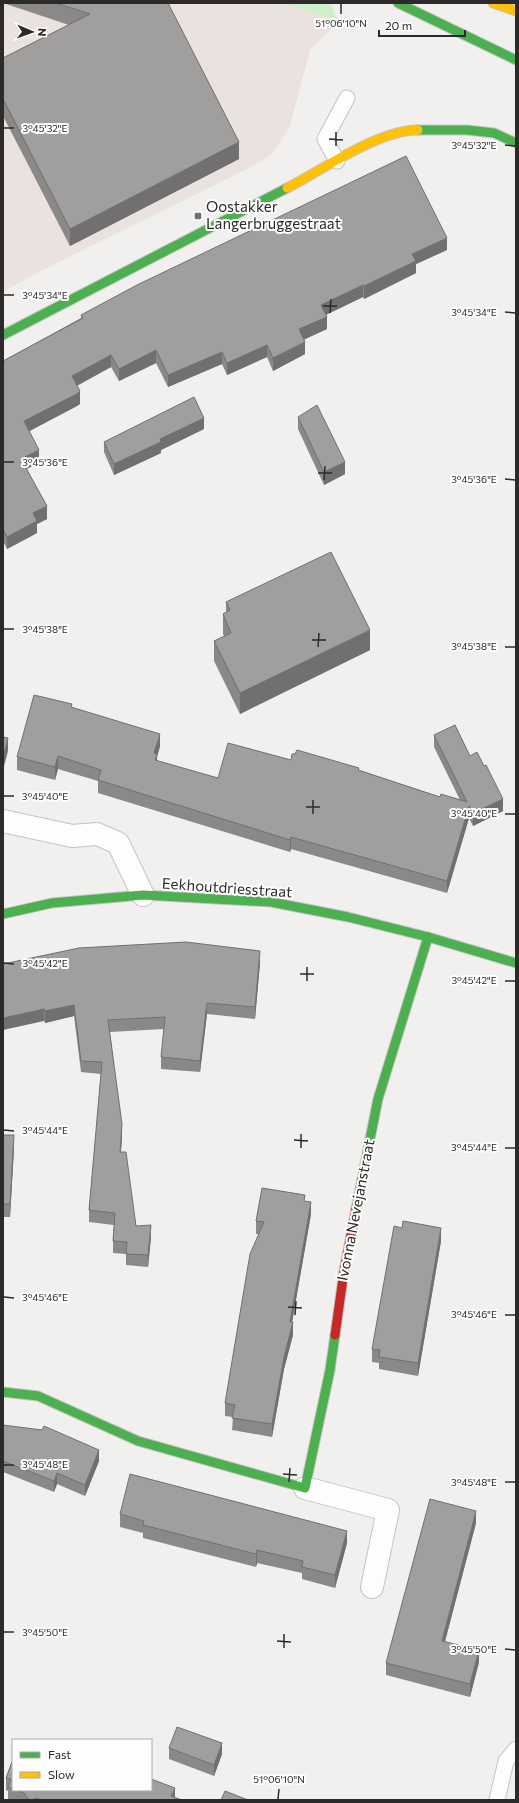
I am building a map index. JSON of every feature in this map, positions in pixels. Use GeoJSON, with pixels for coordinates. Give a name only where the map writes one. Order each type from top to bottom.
{"type":"FeatureCollection","features":[{"type":"Feature","properties":{"kind":"main road"},"geometry":{"type":"LineString","coordinates":[[398,3],[516,60]]}},
{"type":"Feature","properties":{"kind":"main road"},"geometry":{"type":"LineString","coordinates":[[493,3],[516,11]]}},
{"type":"Feature","properties":{"kind":"main road"},"geometry":{"type":"LineString","coordinates":[[3,335],[310,176],[355,150],[404,130],[467,130],[494,133],[516,144]]}},
{"type":"Feature","properties":{"kind":"main road","name":"Eekhoutdriesstraat"},"geometry":{"type":"LineString","coordinates":[[3,914],[52,903],[143,895],[272,902],[348,917],[428,937],[516,963]]}},
{"type":"Feature","properties":{"kind":"main road","name":"Ivonna Nevejanstraat"},"geometry":{"type":"LineString","coordinates":[[306,1488],[330,1370],[344,1271],[378,1098],[428,937]]}},
{"type":"Feature","properties":{"kind":"main road"},"geometry":{"type":"LineString","coordinates":[[3,1392],[38,1396],[138,1441],[306,1488]]}},
{"type":"Feature","properties":{"kind":"street"},"geometry":{"type":"LineString","coordinates":[[3,821],[72,836],[97,834],[118,843],[143,895]]}},
{"type":"Feature","properties":{"kind":"street"},"geometry":{"type":"LineString","coordinates":[[306,1488],[388,1510],[372,1587]]}},
{"type":"Feature","properties":{"kind":"lane"},"geometry":{"type":"LineString","coordinates":[[336,161],[325,139],[347,98]]}},
{"type":"Feature","properties":{"kind":"lane"},"geometry":{"type":"LineString","coordinates":[[497,1800],[506,1760],[516,1749]]}},
{"type":"Feature","properties":{"kind":"shaded area"},"geometry":{"type":"Polygon","coordinates":[[[3,3],[282,3],[339,21],[310,50],[289,129],[271,155],[247,169],[33,275],[3,292],[3,3]]]}},
{"type":"Feature","properties":{"kind":"green space"},"geometry":{"type":"Polygon","coordinates":[[[282,3],[330,3],[339,21],[282,3]]]}},
{"type":"Feature","properties":{"kind":"building"},"geometry":{"type":"Polygon","coordinates":[[[56,3],[168,3],[239,142],[70,229],[3,99],[3,58],[90,14],[56,3]]]}},
{"type":"Feature","properties":{"kind":"building"},"geometry":{"type":"Polygon","coordinates":[[[406,156],[447,238],[412,254],[416,261],[321,305],[327,317],[299,329],[305,342],[273,358],[267,345],[227,363],[222,352],[168,375],[156,350],[119,369],[111,355],[72,376],[80,391],[77,394],[24,421],[39,450],[21,459],[47,506],[33,513],[37,521],[7,537],[3,529],[3,361],[83,318],[81,315],[137,285],[406,156]]]}},
{"type":"Feature","properties":{"kind":"building"},"geometry":{"type":"Polygon","coordinates":[[[194,397],[204,418],[160,439],[161,442],[114,464],[104,442],[194,397]]]}},
{"type":"Feature","properties":{"kind":"building"},"geometry":{"type":"Polygon","coordinates":[[[317,405],[345,462],[324,472],[298,417],[317,405]]]}},
{"type":"Feature","properties":{"kind":"building"},"geometry":{"type":"Polygon","coordinates":[[[331,552],[370,630],[240,693],[214,641],[231,633],[223,614],[230,610],[226,602],[331,552]]]}},
{"type":"Feature","properties":{"kind":"building"},"geometry":{"type":"Polygon","coordinates":[[[34,695],[72,704],[71,707],[160,734],[154,753],[157,754],[155,760],[218,778],[228,743],[291,760],[292,754],[295,754],[297,750],[359,768],[358,770],[440,797],[441,794],[467,802],[434,735],[455,725],[470,756],[477,752],[484,766],[486,765],[503,799],[473,813],[469,806],[447,881],[291,837],[290,840],[98,780],[101,770],[58,756],[55,767],[17,757],[34,695]]]}},
{"type":"Feature","properties":{"kind":"building"},"geometry":{"type":"Polygon","coordinates":[[[3,737],[8,738],[3,758],[3,737]]]}},
{"type":"Feature","properties":{"kind":"building"},"geometry":{"type":"Polygon","coordinates":[[[186,942],[260,951],[255,1007],[207,1003],[200,1061],[161,1057],[165,1017],[108,1020],[122,1124],[120,1152],[126,1152],[136,1226],[151,1225],[148,1255],[126,1254],[127,1242],[113,1241],[115,1213],[89,1210],[102,1062],[81,1061],[74,1005],[45,1011],[44,1009],[3,1018],[3,964],[79,948],[186,942]]]}},
{"type":"Feature","properties":{"kind":"building"},"geometry":{"type":"Polygon","coordinates":[[[3,1135],[14,1135],[10,1204],[3,1204],[3,1135]]]}},
{"type":"Feature","properties":{"kind":"building"},"geometry":{"type":"Polygon","coordinates":[[[262,1188],[305,1195],[304,1201],[311,1202],[290,1322],[293,1322],[284,1357],[272,1424],[232,1418],[235,1405],[225,1403],[250,1254],[264,1222],[256,1221],[262,1188]]]}},
{"type":"Feature","properties":{"kind":"building"},"geometry":{"type":"Polygon","coordinates":[[[403,1221],[441,1228],[418,1363],[379,1357],[380,1350],[372,1349],[394,1226],[402,1228],[403,1221]]]}},
{"type":"Feature","properties":{"kind":"building"},"geometry":{"type":"Polygon","coordinates":[[[3,1425],[42,1430],[44,1426],[99,1450],[85,1485],[57,1473],[54,1481],[3,1461],[3,1425]]]}},
{"type":"Feature","properties":{"kind":"building"},"geometry":{"type":"Polygon","coordinates":[[[130,1474],[347,1531],[335,1575],[302,1567],[303,1561],[257,1550],[256,1554],[143,1525],[144,1521],[120,1514],[130,1474]]]}},
{"type":"Feature","properties":{"kind":"building"},"geometry":{"type":"Polygon","coordinates":[[[430,1499],[476,1511],[442,1641],[479,1650],[470,1684],[386,1663],[430,1499]]]}},
{"type":"Feature","properties":{"kind":"building"},"geometry":{"type":"Polygon","coordinates":[[[177,1727],[222,1743],[214,1765],[169,1748],[177,1727]]]}},
{"type":"Feature","properties":{"kind":"building"},"geometry":{"type":"Polygon","coordinates":[[[12,1762],[12,1789],[8,1787],[11,1779],[6,1778],[12,1762]]]}},
{"type":"Feature","properties":{"kind":"building"},"geometry":{"type":"Polygon","coordinates":[[[152,1779],[175,1788],[171,1796],[182,1800],[41,1800],[37,1798],[29,1800],[24,1793],[19,1791],[152,1791],[152,1779]]]}},
{"type":"Feature","properties":{"kind":"building"},"geometry":{"type":"Polygon","coordinates":[[[225,1791],[248,1800],[221,1800],[225,1791]]]}},
{"type":"Feature","properties":{"kind":"traffic: fast"},"geometry":{"type":"LineString","coordinates":[[398,3],[516,60]]}},
{"type":"Feature","properties":{"kind":"traffic: fast"},"geometry":{"type":"LineString","coordinates":[[418,130],[467,130],[494,133],[516,143]]}},
{"type":"Feature","properties":{"kind":"traffic: fast"},"geometry":{"type":"LineString","coordinates":[[3,335],[287,188]]}},
{"type":"Feature","properties":{"kind":"traffic: fast"},"geometry":{"type":"LineString","coordinates":[[3,914],[52,903],[143,895],[271,902],[348,917],[428,937],[516,963]]}},
{"type":"Feature","properties":{"kind":"traffic: fast"},"geometry":{"type":"LineString","coordinates":[[356,1209],[378,1099],[428,937]]}},
{"type":"Feature","properties":{"kind":"traffic: fast"},"geometry":{"type":"LineString","coordinates":[[3,1392],[38,1396],[138,1441],[305,1488],[330,1370],[335,1335]]}},
{"type":"Feature","properties":{"kind":"traffic: slow"},"geometry":{"type":"LineString","coordinates":[[493,3],[516,11]]}},
{"type":"Feature","properties":{"kind":"traffic: slow"},"geometry":{"type":"LineString","coordinates":[[287,188],[369,143],[386,136],[418,130]]}},
{"type":"Feature","properties":{"kind":"traffic: jam"},"geometry":{"type":"LineString","coordinates":[[335,1335],[344,1271],[356,1209]]}},
{"type":"Feature","properties":{"kind":"place","name":"Oostakker Langerbruggestraat"},"geometry":{"type":"Point","coordinates":[198,216]}}]}
